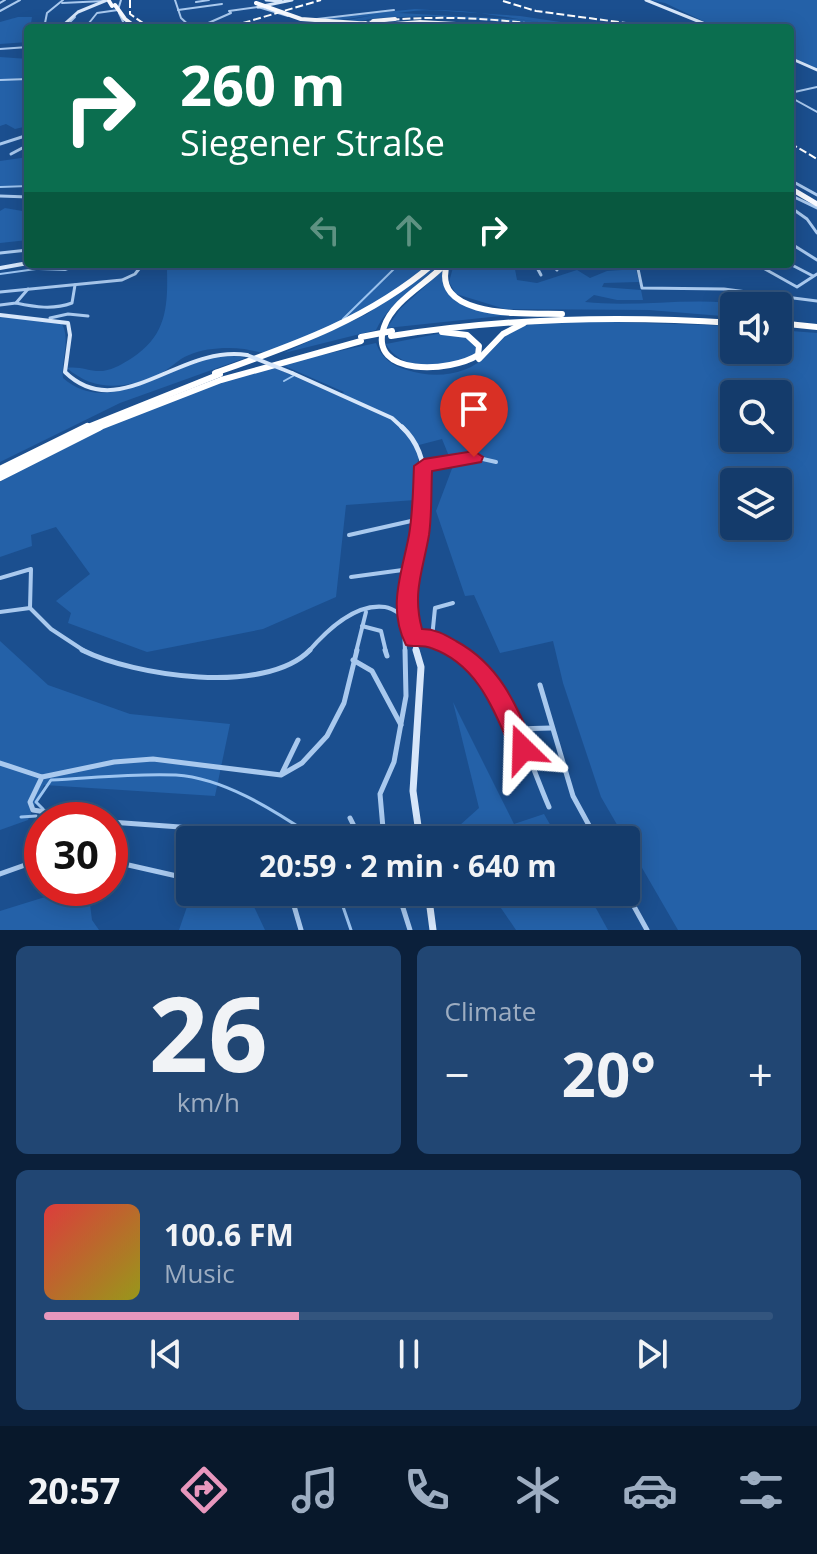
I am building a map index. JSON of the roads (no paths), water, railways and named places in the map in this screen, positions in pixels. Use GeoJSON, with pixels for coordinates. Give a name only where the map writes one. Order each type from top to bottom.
{"type":"FeatureCollection","features":[{"type":"Feature","properties":{"kind":"highway"},"geometry":{"type":"LineString","coordinates":[[251,0],[271,11],[374,24]]}},
{"type":"Feature","properties":{"kind":"highway"},"geometry":{"type":"LineString","coordinates":[[111,3],[131,24]]}},
{"type":"Feature","properties":{"kind":"highway"},"geometry":{"type":"LineString","coordinates":[[308,18],[483,24]]}},
{"type":"Feature","properties":{"kind":"highway"},"geometry":{"type":"LineString","coordinates":[[406,24],[449,22]]}},
{"type":"Feature","properties":{"kind":"highway"},"geometry":{"type":"LineString","coordinates":[[381,24],[449,22]]}},
{"type":"Feature","properties":{"kind":"highway"},"geometry":{"type":"LineString","coordinates":[[368,24],[476,24]]}},
{"type":"Feature","properties":{"kind":"highway"},"geometry":{"type":"LineString","coordinates":[[794,188],[816,204]]}},
{"type":"Feature","properties":{"kind":"highway"},"geometry":{"type":"LineString","coordinates":[[0,470],[160,392],[332,331],[393,295],[428,268]]}},
{"type":"Feature","properties":{"kind":"highway"},"geometry":{"type":"LineString","coordinates":[[439,268],[389,312],[382,323],[379,336],[381,348],[400,365],[430,372],[460,369],[476,361],[513,327],[548,319]]}},
{"type":"Feature","properties":{"kind":"highway"},"geometry":{"type":"LineString","coordinates":[[394,334],[463,334],[478,342],[478,355],[456,367],[428,370],[397,360],[383,344],[382,333],[389,319],[440,268]]}},
{"type":"Feature","properties":{"kind":"highway"},"geometry":{"type":"LineString","coordinates":[[444,268],[445,286],[451,295],[463,302],[501,311],[639,314],[720,321]]}},
{"type":"Feature","properties":{"kind":"highway"},"geometry":{"type":"LineString","coordinates":[[100,421],[244,367],[361,339],[478,320],[564,314]]}},
{"type":"Feature","properties":{"kind":"highway"},"geometry":{"type":"LineString","coordinates":[[394,334],[548,319],[720,321]]}},
{"type":"Feature","properties":{"kind":"highway"},"geometry":{"type":"LineString","coordinates":[[792,326],[817,329]]}},
{"type":"Feature","properties":{"kind":"highway"},"geometry":{"type":"LineString","coordinates":[[0,477],[97,428],[188,391],[361,339]]}},
{"type":"Feature","properties":{"kind":"main road"},"geometry":{"type":"LineString","coordinates":[[251,0],[258,7],[265,8],[278,3]]}},
{"type":"Feature","properties":{"kind":"main road"},"geometry":{"type":"LineString","coordinates":[[266,0],[278,3]]}},
{"type":"Feature","properties":{"kind":"main road"},"geometry":{"type":"LineString","coordinates":[[258,7],[289,0]]}},
{"type":"Feature","properties":{"kind":"main road"},"geometry":{"type":"LineString","coordinates":[[646,0],[705,24]]}},
{"type":"Feature","properties":{"kind":"main road"},"geometry":{"type":"LineString","coordinates":[[66,24],[78,12],[111,3]]}},
{"type":"Feature","properties":{"kind":"main road"},"geometry":{"type":"LineString","coordinates":[[794,60],[817,70]]}},
{"type":"Feature","properties":{"kind":"main road"},"geometry":{"type":"LineString","coordinates":[[0,268],[24,264]]}},
{"type":"Feature","properties":{"kind":"main road"},"geometry":{"type":"LineString","coordinates":[[0,315],[62,320],[71,327],[64,358],[65,372],[76,383],[91,388],[114,390],[135,386],[212,355],[247,355],[397,421],[407,432],[424,466],[420,519],[405,592],[408,619],[421,667],[413,791],[418,826]]}},
{"type":"Feature","properties":{"kind":"main road"},"geometry":{"type":"LineString","coordinates":[[430,906],[433,930]]}},
{"type":"Feature","properties":{"kind":"street"},"geometry":{"type":"LineString","coordinates":[[0,3],[5,0]]}},
{"type":"Feature","properties":{"kind":"street"},"geometry":{"type":"LineString","coordinates":[[0,11],[20,0]]}},
{"type":"Feature","properties":{"kind":"street"},"geometry":{"type":"LineString","coordinates":[[45,24],[47,13],[62,2],[111,3],[121,0]]}},
{"type":"Feature","properties":{"kind":"street"},"geometry":{"type":"LineString","coordinates":[[175,0],[181,18],[188,24]]}},
{"type":"Feature","properties":{"kind":"street"},"geometry":{"type":"LineString","coordinates":[[195,1],[209,0]]}},
{"type":"Feature","properties":{"kind":"street"},"geometry":{"type":"LineString","coordinates":[[218,0],[229,11]]}},
{"type":"Feature","properties":{"kind":"street"},"geometry":{"type":"LineString","coordinates":[[195,1],[201,7]]}},
{"type":"Feature","properties":{"kind":"street"},"geometry":{"type":"LineString","coordinates":[[87,24],[111,3]]}},
{"type":"Feature","properties":{"kind":"street"},"geometry":{"type":"LineString","coordinates":[[111,3],[124,24]]}},
{"type":"Feature","properties":{"kind":"street"},"geometry":{"type":"LineString","coordinates":[[178,10],[222,4]]}},
{"type":"Feature","properties":{"kind":"street"},"geometry":{"type":"LineString","coordinates":[[229,11],[258,7]]}},
{"type":"Feature","properties":{"kind":"street"},"geometry":{"type":"LineString","coordinates":[[265,8],[312,20],[394,10]]}},
{"type":"Feature","properties":{"kind":"street"},"geometry":{"type":"LineString","coordinates":[[208,24],[224,18],[231,13],[229,11]]}},
{"type":"Feature","properties":{"kind":"street"},"geometry":{"type":"LineString","coordinates":[[0,49],[24,47]]}},
{"type":"Feature","properties":{"kind":"street"},"geometry":{"type":"LineString","coordinates":[[0,80],[24,79]]}},
{"type":"Feature","properties":{"kind":"street"},"geometry":{"type":"LineString","coordinates":[[794,95],[817,87]]}},
{"type":"Feature","properties":{"kind":"street"},"geometry":{"type":"LineString","coordinates":[[794,98],[817,112]]}},
{"type":"Feature","properties":{"kind":"street"},"geometry":{"type":"LineString","coordinates":[[0,144],[24,136]]}},
{"type":"Feature","properties":{"kind":"street"},"geometry":{"type":"LineString","coordinates":[[11,154],[24,147]]}},
{"type":"Feature","properties":{"kind":"street"},"geometry":{"type":"LineString","coordinates":[[0,196],[24,197]]}},
{"type":"Feature","properties":{"kind":"street"},"geometry":{"type":"LineString","coordinates":[[794,196],[816,204]]}},
{"type":"Feature","properties":{"kind":"street"},"geometry":{"type":"LineString","coordinates":[[794,210],[807,219],[817,233]]}},
{"type":"Feature","properties":{"kind":"street"},"geometry":{"type":"LineString","coordinates":[[794,246],[817,260]]}},
{"type":"Feature","properties":{"kind":"street"},"geometry":{"type":"LineString","coordinates":[[0,253],[24,250]]}},
{"type":"Feature","properties":{"kind":"street"},"geometry":{"type":"LineString","coordinates":[[794,266],[815,275]]}},
{"type":"Feature","properties":{"kind":"street"},"geometry":{"type":"LineString","coordinates":[[0,292],[127,279],[139,268]]}},
{"type":"Feature","properties":{"kind":"street"},"geometry":{"type":"LineString","coordinates":[[537,268],[541,275]]}},
{"type":"Feature","properties":{"kind":"street"},"geometry":{"type":"LineString","coordinates":[[638,268],[642,288],[724,289],[817,301]]}},
{"type":"Feature","properties":{"kind":"street"},"geometry":{"type":"LineString","coordinates":[[763,268],[797,287],[815,275]]}},
{"type":"Feature","properties":{"kind":"street"},"geometry":{"type":"LineString","coordinates":[[0,305],[16,303],[40,307],[72,303],[75,285]]}},
{"type":"Feature","properties":{"kind":"street"},"geometry":{"type":"LineString","coordinates":[[16,303],[28,289]]}},
{"type":"Feature","properties":{"kind":"street"},"geometry":{"type":"LineString","coordinates":[[50,318],[68,314],[88,316]]}},
{"type":"Feature","properties":{"kind":"street"},"geometry":{"type":"LineString","coordinates":[[424,466],[474,457],[496,462]]}},
{"type":"Feature","properties":{"kind":"street"},"geometry":{"type":"LineString","coordinates":[[349,535],[420,519]]}},
{"type":"Feature","properties":{"kind":"street"},"geometry":{"type":"LineString","coordinates":[[0,578],[31,569],[30,608],[85,654],[116,666],[188,678],[247,673],[295,663],[329,628],[366,612],[387,607],[408,619],[404,624],[406,696],[394,762],[380,794],[383,826]]}},
{"type":"Feature","properties":{"kind":"street"},"geometry":{"type":"LineString","coordinates":[[351,577],[410,569]]}},
{"type":"Feature","properties":{"kind":"street"},"geometry":{"type":"LineString","coordinates":[[432,638],[435,608],[453,603]]}},
{"type":"Feature","properties":{"kind":"street"},"geometry":{"type":"LineString","coordinates":[[0,612],[30,608]]}},
{"type":"Feature","properties":{"kind":"street"},"geometry":{"type":"LineString","coordinates":[[0,763],[42,777],[114,762],[153,759],[281,775],[302,763],[327,736],[344,703],[366,612]]}},
{"type":"Feature","properties":{"kind":"street"},"geometry":{"type":"LineString","coordinates":[[361,625],[381,631],[387,656]]}},
{"type":"Feature","properties":{"kind":"street"},"geometry":{"type":"LineString","coordinates":[[413,638],[432,638],[467,658],[481,671],[504,702],[549,807]]}},
{"type":"Feature","properties":{"kind":"street"},"geometry":{"type":"LineString","coordinates":[[353,660],[372,671],[401,725]]}},
{"type":"Feature","properties":{"kind":"street"},"geometry":{"type":"LineString","coordinates":[[540,685],[573,796],[589,826]]}},
{"type":"Feature","properties":{"kind":"street"},"geometry":{"type":"LineString","coordinates":[[515,729],[551,728]]}},
{"type":"Feature","properties":{"kind":"street"},"geometry":{"type":"LineString","coordinates":[[281,775],[298,740]]}},
{"type":"Feature","properties":{"kind":"street"},"geometry":{"type":"LineString","coordinates":[[30,802],[42,777]]}},
{"type":"Feature","properties":{"kind":"street"},"geometry":{"type":"LineString","coordinates":[[350,818],[354,826]]}},
{"type":"Feature","properties":{"kind":"street"},"geometry":{"type":"LineString","coordinates":[[128,823],[176,827]]}},
{"type":"Feature","properties":{"kind":"street"},"geometry":{"type":"LineString","coordinates":[[0,874],[24,865]]}},
{"type":"Feature","properties":{"kind":"street"},"geometry":{"type":"LineString","coordinates":[[128,865],[176,876]]}},
{"type":"Feature","properties":{"kind":"street"},"geometry":{"type":"LineString","coordinates":[[294,906],[301,930]]}},
{"type":"Feature","properties":{"kind":"street"},"geometry":{"type":"LineString","coordinates":[[401,906],[410,930]]}},
{"type":"Feature","properties":{"kind":"street"},"geometry":{"type":"LineString","coordinates":[[634,906],[647,930]]}},
{"type":"Feature","properties":{"kind":"waterway"},"geometry":{"type":"LineString","coordinates":[[0,187],[24,186]]}},
{"type":"Feature","properties":{"kind":"waterway"},"geometry":{"type":"LineString","coordinates":[[39,269],[70,268]]}},
{"type":"Feature","properties":{"kind":"waterway"},"geometry":{"type":"LineString","coordinates":[[343,319],[395,268]]}},
{"type":"Feature","properties":{"kind":"waterway"},"geometry":{"type":"LineString","coordinates":[[0,274],[36,269]]}},
{"type":"Feature","properties":{"kind":"waterway"},"geometry":{"type":"LineString","coordinates":[[284,381],[293,376]]}},
{"type":"Feature","properties":{"kind":"waterway"},"geometry":{"type":"LineString","coordinates":[[36,802],[51,780],[176,775],[229,788],[298,826]]}},
{"type":"Feature","properties":{"kind":"waterway"},"geometry":{"type":"LineString","coordinates":[[343,906],[351,930]]}},
{"type":"Feature","properties":{"kind":"railway"},"geometry":{"type":"LineString","coordinates":[[130,0],[130,14],[144,24]]}},
{"type":"Feature","properties":{"kind":"railway"},"geometry":{"type":"LineString","coordinates":[[236,24],[321,0]]}},
{"type":"Feature","properties":{"kind":"railway"},"geometry":{"type":"LineString","coordinates":[[503,1],[536,11],[633,24]]}},
{"type":"Feature","properties":{"kind":"railway"},"geometry":{"type":"LineString","coordinates":[[350,24],[414,18],[527,24]]}},
{"type":"Feature","properties":{"kind":"railway"},"geometry":{"type":"LineString","coordinates":[[794,145],[817,159]]}}]}
